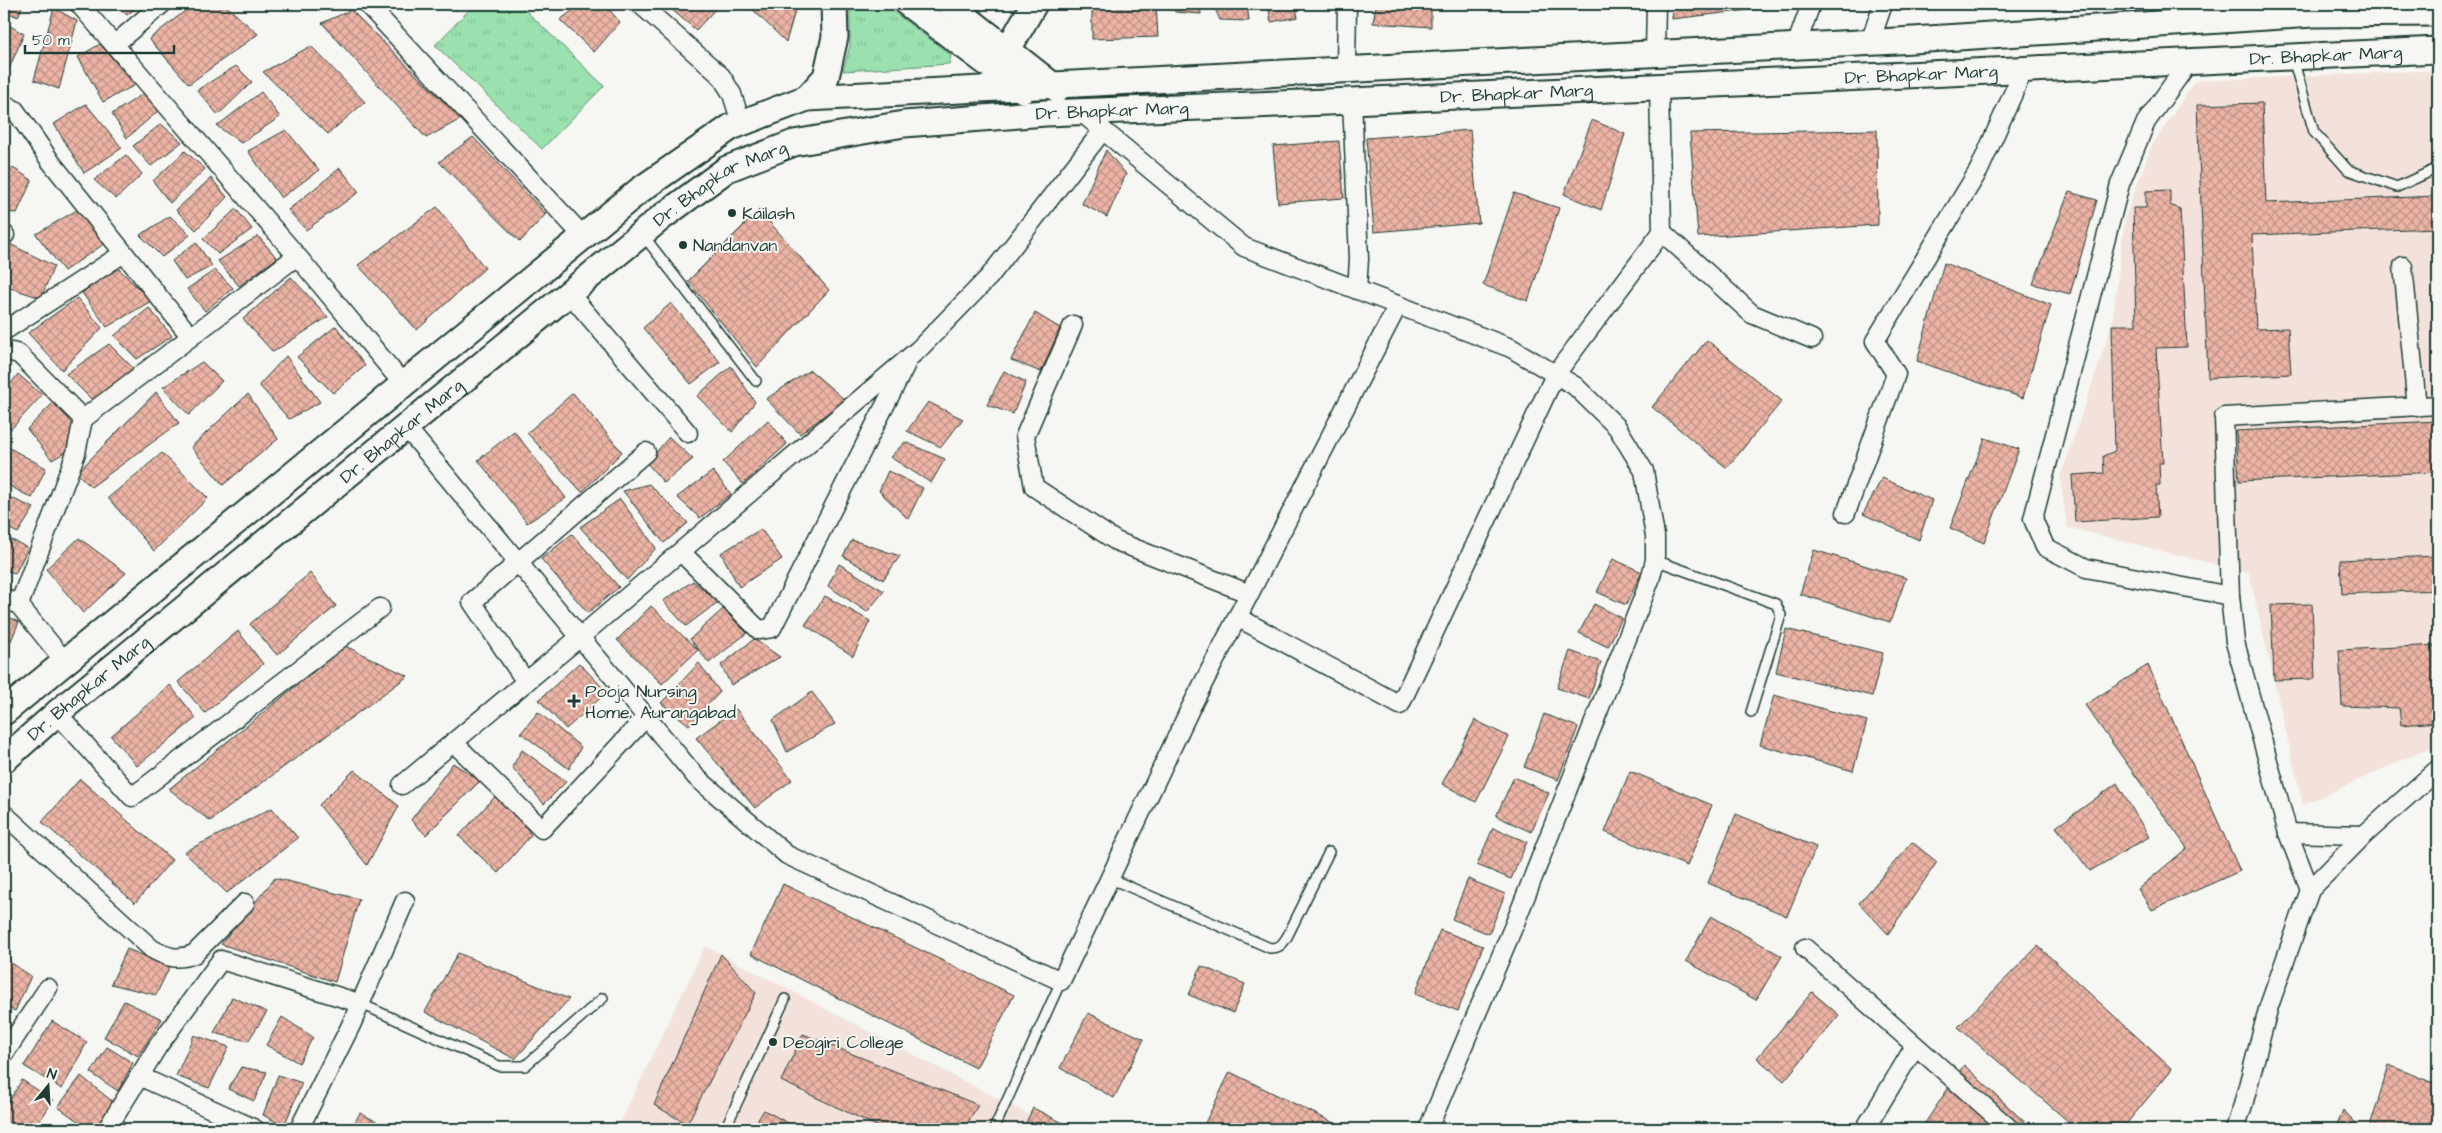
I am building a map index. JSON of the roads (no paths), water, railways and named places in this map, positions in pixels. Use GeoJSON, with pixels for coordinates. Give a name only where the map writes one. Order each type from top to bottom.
{"type":"FeatureCollection","features":[{"type":"Feature","properties":{"kind":"main road"},"geometry":{"type":"LineString","coordinates":[[807,98],[826,77],[835,37],[834,4]]}},
{"type":"Feature","properties":{"kind":"main road"},"geometry":{"type":"LineString","coordinates":[[908,4],[1002,61],[1054,86],[1081,112]]}},
{"type":"Feature","properties":{"kind":"main road"},"geometry":{"type":"LineString","coordinates":[[949,4],[1002,61],[1019,87],[1046,113]]}},
{"type":"Feature","properties":{"kind":"main road"},"geometry":{"type":"LineString","coordinates":[[1002,61],[1034,4]]}},
{"type":"Feature","properties":{"kind":"main road","name":"Dr. Bhapkar Marg"},"geometry":{"type":"LineString","coordinates":[[4,712],[640,190],[731,127],[807,98],[1870,42],[2313,9],[2438,13]]}},
{"type":"Feature","properties":{"kind":"main road","name":"Dr. Bhapkar Marg"},"geometry":{"type":"LineString","coordinates":[[4,760],[57,713],[642,233],[727,169],[794,143],[904,124],[1046,113],[1352,102],[2438,50]]}},
{"type":"Feature","properties":{"kind":"main road"},"geometry":{"type":"LineString","coordinates":[[483,319],[506,345]]}},
{"type":"Feature","properties":{"kind":"street"},"geometry":{"type":"LineString","coordinates":[[79,4],[297,256],[404,385]]}},
{"type":"Feature","properties":{"kind":"street"},"geometry":{"type":"LineString","coordinates":[[114,44],[162,4]]}},
{"type":"Feature","properties":{"kind":"street"},"geometry":{"type":"LineString","coordinates":[[367,4],[583,236]]}},
{"type":"Feature","properties":{"kind":"street"},"geometry":{"type":"LineString","coordinates":[[640,4],[721,76],[732,94],[741,123]]}},
{"type":"Feature","properties":{"kind":"street"},"geometry":{"type":"LineString","coordinates":[[1346,69],[1347,4]]}},
{"type":"Feature","properties":{"kind":"street"},"geometry":{"type":"LineString","coordinates":[[1655,53],[1656,4]]}},
{"type":"Feature","properties":{"kind":"street"},"geometry":{"type":"LineString","coordinates":[[1796,46],[1810,4]]}},
{"type":"Feature","properties":{"kind":"street"},"geometry":{"type":"LineString","coordinates":[[1870,42],[1883,4]]}},
{"type":"Feature","properties":{"kind":"street"},"geometry":{"type":"LineString","coordinates":[[2189,62],[2146,122],[2120,184],[2033,519],[2045,546],[2086,568],[2230,596]]}},
{"type":"Feature","properties":{"kind":"street"},"geometry":{"type":"LineString","coordinates":[[1846,513],[1896,374],[1875,341],[1979,170],[2024,69]]}},
{"type":"Feature","properties":{"kind":"street"},"geometry":{"type":"LineString","coordinates":[[1237,617],[1400,705],[1555,375],[1662,232],[1659,87]]}},
{"type":"Feature","properties":{"kind":"street"},"geometry":{"type":"LineString","coordinates":[[1352,102],[1359,259],[1357,290]]}},
{"type":"Feature","properties":{"kind":"street"},"geometry":{"type":"LineString","coordinates":[[4,104],[15,110],[51,162],[190,337]]}},
{"type":"Feature","properties":{"kind":"street"},"geometry":{"type":"LineString","coordinates":[[1081,112],[1244,247],[1512,348],[1574,386],[1617,427],[1644,471],[1655,536],[1655,560],[1650,580],[1515,922],[1428,1129]]}},
{"type":"Feature","properties":{"kind":"street"},"geometry":{"type":"LineString","coordinates":[[402,785],[681,552],[909,358],[989,277],[1103,130]]}},
{"type":"Feature","properties":{"kind":"street"},"geometry":{"type":"LineString","coordinates":[[1662,232],[1752,314],[1812,339]]}},
{"type":"Feature","properties":{"kind":"street"},"geometry":{"type":"LineString","coordinates":[[4,331],[124,253]]}},
{"type":"Feature","properties":{"kind":"street"},"geometry":{"type":"LineString","coordinates":[[66,663],[11,601],[76,453],[83,419],[297,256]]}},
{"type":"Feature","properties":{"kind":"street"},"geometry":{"type":"LineString","coordinates":[[2403,266],[2417,406]]}},
{"type":"Feature","properties":{"kind":"street"},"geometry":{"type":"LineString","coordinates":[[569,293],[688,433]]}},
{"type":"Feature","properties":{"kind":"street"},"geometry":{"type":"LineString","coordinates":[[406,427],[696,777],[787,854],[1061,981],[1190,709],[1398,305]]}},
{"type":"Feature","properties":{"kind":"street"},"geometry":{"type":"LineString","coordinates":[[1073,325],[1025,436],[1034,487],[1116,541],[1250,594]]}},
{"type":"Feature","properties":{"kind":"street"},"geometry":{"type":"LineString","coordinates":[[4,350],[19,354],[83,419]]}},
{"type":"Feature","properties":{"kind":"street"},"geometry":{"type":"LineString","coordinates":[[681,552],[759,630],[772,628],[909,358]]}},
{"type":"Feature","properties":{"kind":"street"},"geometry":{"type":"LineString","coordinates":[[2310,890],[2288,834],[2235,642],[2230,596],[2224,417],[2438,405]]}},
{"type":"Feature","properties":{"kind":"street"},"geometry":{"type":"LineString","coordinates":[[526,682],[472,602],[646,452]]}},
{"type":"Feature","properties":{"kind":"street"},"geometry":{"type":"LineString","coordinates":[[57,713],[132,797],[380,608]]}},
{"type":"Feature","properties":{"kind":"street"},"geometry":{"type":"LineString","coordinates":[[454,742],[542,829],[646,718]]}},
{"type":"Feature","properties":{"kind":"street"},"geometry":{"type":"LineString","coordinates":[[2235,1129],[2244,1105],[2269,1006],[2310,890],[2364,835],[2438,769]]}},
{"type":"Feature","properties":{"kind":"street"},"geometry":{"type":"LineString","coordinates":[[4,814],[152,949],[167,957],[184,958],[194,954],[245,903]]}},
{"type":"Feature","properties":{"kind":"street"},"geometry":{"type":"LineString","coordinates":[[2288,834],[2364,835]]}},
{"type":"Feature","properties":{"kind":"street"},"geometry":{"type":"LineString","coordinates":[[298,1129],[351,1025],[405,901]]}},
{"type":"Feature","properties":{"kind":"street"},"geometry":{"type":"LineString","coordinates":[[1805,948],[2010,1129]]}},
{"type":"Feature","properties":{"kind":"street"},"geometry":{"type":"LineString","coordinates":[[107,1129],[158,1046],[221,960],[359,1003]]}},
{"type":"Feature","properties":{"kind":"street"},"geometry":{"type":"LineString","coordinates":[[4,1054],[48,988]]}},
{"type":"Feature","properties":{"kind":"street"},"geometry":{"type":"LineString","coordinates":[[1865,1129],[1915,1046]]}},
{"type":"Feature","properties":{"kind":"street"},"geometry":{"type":"LineString","coordinates":[[139,1076],[255,1129]]}},
{"type":"Feature","properties":{"kind":"street"},"geometry":{"type":"LineString","coordinates":[[2221,1129],[2244,1105]]}},
{"type":"Feature","properties":{"kind":"lane"},"geometry":{"type":"LineString","coordinates":[[2292,57],[2314,132],[2348,170],[2396,187],[2438,168]]}},
{"type":"Feature","properties":{"kind":"lane"},"geometry":{"type":"LineString","coordinates":[[642,233],[756,381]]}},
{"type":"Feature","properties":{"kind":"lane"},"geometry":{"type":"LineString","coordinates":[[1655,560],[1776,604],[1779,608],[1781,615],[1751,712]]}},
{"type":"Feature","properties":{"kind":"lane"},"geometry":{"type":"LineString","coordinates":[[1109,878],[1270,948],[1276,948],[1282,945],[1287,937],[1329,852]]}},
{"type":"Feature","properties":{"kind":"lane"},"geometry":{"type":"LineString","coordinates":[[994,1129],[1061,981]]}},
{"type":"Feature","properties":{"kind":"lane"},"geometry":{"type":"LineString","coordinates":[[359,1003],[499,1066],[518,1068],[524,1066],[603,998]]}},
{"type":"Feature","properties":{"kind":"lane"},"geometry":{"type":"LineString","coordinates":[[725,1129],[785,999]]}},
{"type":"Feature","properties":{"kind":"place","name":"Kailash"},"geometry":{"type":"Point","coordinates":[732,213]}},
{"type":"Feature","properties":{"kind":"place","name":"Nandanvan"},"geometry":{"type":"Point","coordinates":[683,245]}},
{"type":"Feature","properties":{"kind":"place","name":"Pooja Nursing Home, Aurangabad"},"geometry":{"type":"Point","coordinates":[574,701]}},
{"type":"Feature","properties":{"kind":"place","name":"Deogiri College"},"geometry":{"type":"Point","coordinates":[773,1042]}}]}
